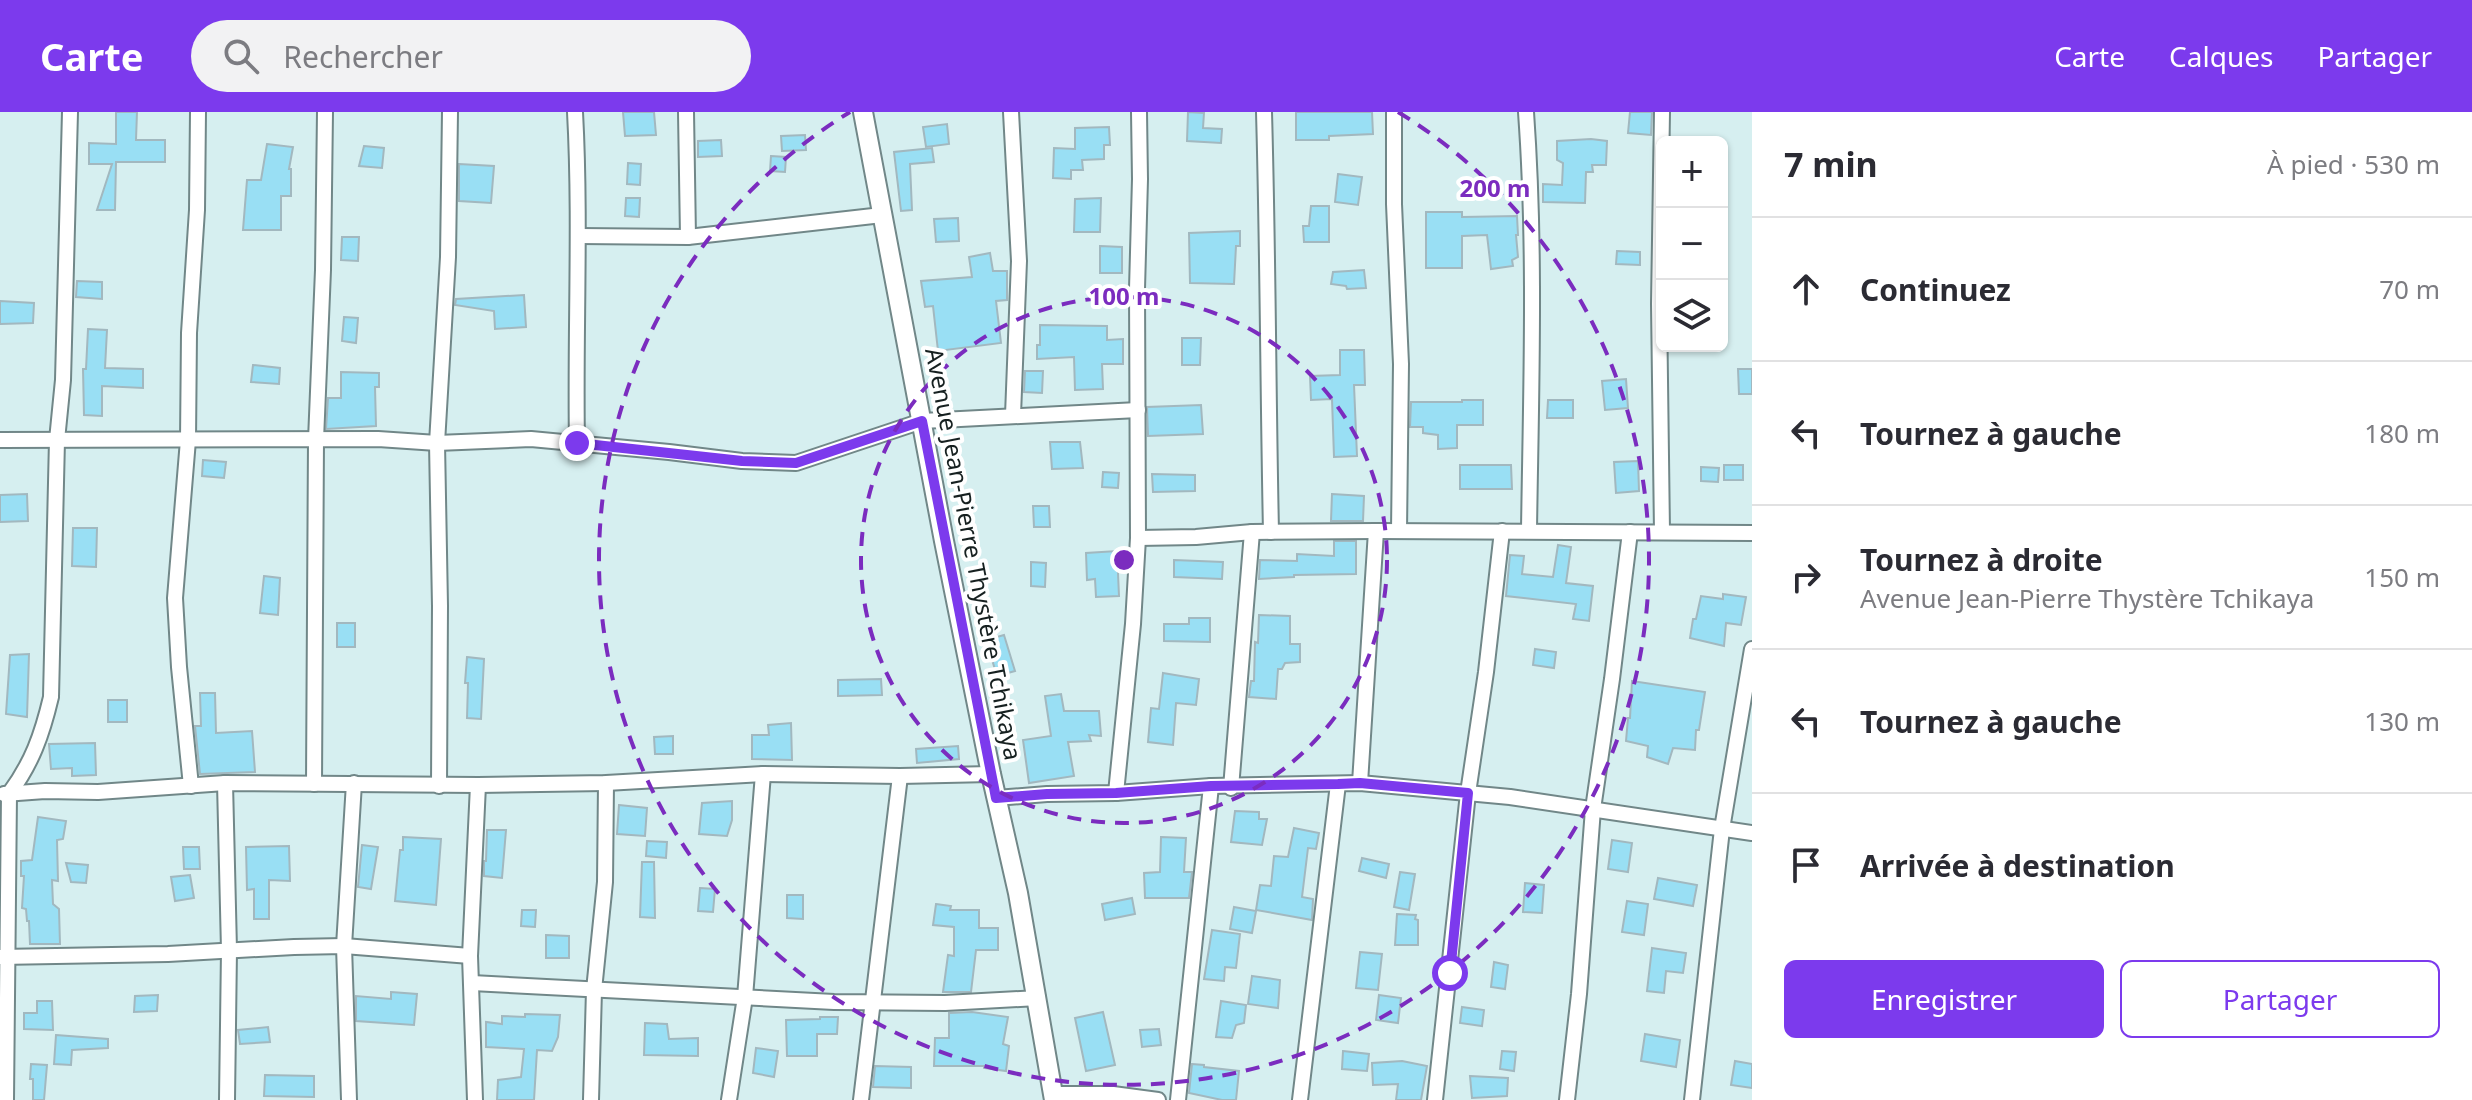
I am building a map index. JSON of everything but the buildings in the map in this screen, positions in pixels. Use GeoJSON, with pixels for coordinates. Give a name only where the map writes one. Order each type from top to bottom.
{"type":"FeatureCollection","features":[{"type":"Feature","properties":{"kind":"street"},"geometry":{"type":"LineString","coordinates":[[6,1100],[4,794],[27,770],[51,697],[70,112]]}},
{"type":"Feature","properties":{"kind":"street"},"geometry":{"type":"LineString","coordinates":[[191,786],[175,598],[188,440],[198,112]]}},
{"type":"Feature","properties":{"kind":"street"},"geometry":{"type":"LineString","coordinates":[[314,784],[316,440],[325,112]]}},
{"type":"Feature","properties":{"kind":"street"},"geometry":{"type":"LineString","coordinates":[[439,786],[437,443],[448,257],[450,112]]}},
{"type":"Feature","properties":{"kind":"street"},"geometry":{"type":"LineString","coordinates":[[575,112],[579,236],[575,340],[577,443]]}},
{"type":"Feature","properties":{"kind":"street"},"geometry":{"type":"LineString","coordinates":[[686,112],[688,237]]}},
{"type":"Feature","properties":{"kind":"street","name":"Avenue Jean-Pierre Thystère Tchikaya"},"geometry":{"type":"LineString","coordinates":[[863,112],[991,774],[1038,998],[1054,1097]]}},
{"type":"Feature","properties":{"kind":"street"},"geometry":{"type":"LineString","coordinates":[[1011,112],[1019,261],[1013,415]]}},
{"type":"Feature","properties":{"kind":"street"},"geometry":{"type":"LineString","coordinates":[[1116,793],[1133,624],[1138,538],[1139,112]]}},
{"type":"Feature","properties":{"kind":"street"},"geometry":{"type":"LineString","coordinates":[[1264,112],[1271,532]]}},
{"type":"Feature","properties":{"kind":"street"},"geometry":{"type":"LineString","coordinates":[[1394,112],[1394,204],[1401,364],[1399,531]]}},
{"type":"Feature","properties":{"kind":"street"},"geometry":{"type":"LineString","coordinates":[[1526,112],[1532,264],[1529,530]]}},
{"type":"Feature","properties":{"kind":"street"},"geometry":{"type":"LineString","coordinates":[[1662,112],[1659,304],[1662,532]]}},
{"type":"Feature","properties":{"kind":"street"},"geometry":{"type":"LineString","coordinates":[[579,236],[688,237],[882,215]]}},
{"type":"Feature","properties":{"kind":"street"},"geometry":{"type":"LineString","coordinates":[[0,440],[378,439],[437,443],[531,439],[742,461],[796,463],[922,421],[1138,410]]}},
{"type":"Feature","properties":{"kind":"street"},"geometry":{"type":"LineString","coordinates":[[1138,538],[1168,539],[1252,532],[1529,530],[1752,533]]}},
{"type":"Feature","properties":{"kind":"street"},"geometry":{"type":"LineString","coordinates":[[1360,783],[1376,531]]}},
{"type":"Feature","properties":{"kind":"street"},"geometry":{"type":"LineString","coordinates":[[1435,1100],[1468,793],[1502,531]]}},
{"type":"Feature","properties":{"kind":"street"},"geometry":{"type":"LineString","coordinates":[[1231,788],[1252,532]]}},
{"type":"Feature","properties":{"kind":"street"},"geometry":{"type":"LineString","coordinates":[[1567,1100],[1579,994],[1593,809],[1630,532]]}},
{"type":"Feature","properties":{"kind":"street"},"geometry":{"type":"LineString","coordinates":[[1692,1100],[1722,829],[1752,649]]}},
{"type":"Feature","properties":{"kind":"street"},"geometry":{"type":"LineString","coordinates":[[4,794],[98,792],[225,783],[439,786],[606,783],[763,774],[991,774]]}},
{"type":"Feature","properties":{"kind":"street"},"geometry":{"type":"LineString","coordinates":[[729,1100],[745,997],[763,774]]}},
{"type":"Feature","properties":{"kind":"street"},"geometry":{"type":"LineString","coordinates":[[861,1100],[900,776]]}},
{"type":"Feature","properties":{"kind":"street"},"geometry":{"type":"LineString","coordinates":[[225,783],[229,950],[227,1100]]}},
{"type":"Feature","properties":{"kind":"street"},"geometry":{"type":"LineString","coordinates":[[349,1100],[344,946],[354,783]]}},
{"type":"Feature","properties":{"kind":"street"},"geometry":{"type":"LineString","coordinates":[[591,1100],[594,990],[605,882],[606,783]]}},
{"type":"Feature","properties":{"kind":"street"},"geometry":{"type":"LineString","coordinates":[[996,798],[1211,786],[1231,788],[1360,783],[1468,793],[1752,833]]}},
{"type":"Feature","properties":{"kind":"street"},"geometry":{"type":"LineString","coordinates":[[1300,1100],[1338,784]]}},
{"type":"Feature","properties":{"kind":"street"},"geometry":{"type":"LineString","coordinates":[[475,1100],[470,956],[478,785]]}},
{"type":"Feature","properties":{"kind":"street"},"geometry":{"type":"LineString","coordinates":[[1178,1100],[1211,786]]}},
{"type":"Feature","properties":{"kind":"street"},"geometry":{"type":"LineString","coordinates":[[4,957],[344,946],[470,956]]}},
{"type":"Feature","properties":{"kind":"street"},"geometry":{"type":"LineString","coordinates":[[472,983],[834,1002],[945,1003],[1038,998]]}},
{"type":"Feature","properties":{"kind":"street"},"geometry":{"type":"LineString","coordinates":[[1054,1097],[1113,1094],[1158,1100]]}},
{"type":"Feature","properties":{"kind":"route"},"geometry":{"type":"LineString","coordinates":[[577,443],[742,461],[796,463],[922,421],[996,798],[1211,786],[1231,788],[1360,783],[1468,793],[1450,973]]}}]}
